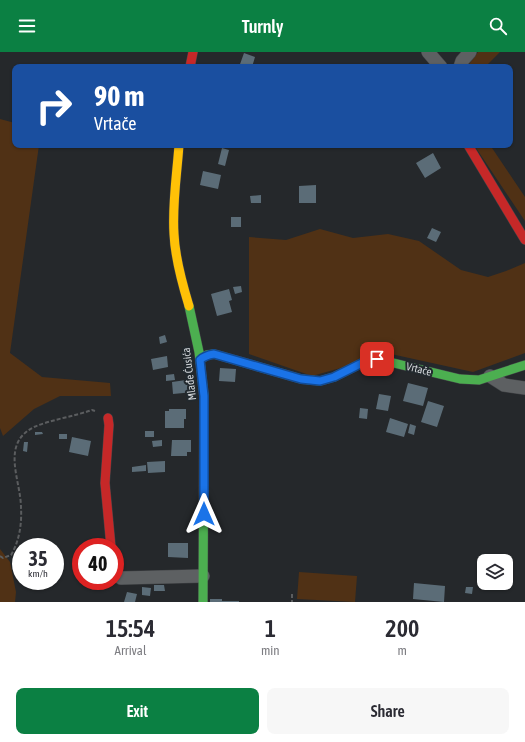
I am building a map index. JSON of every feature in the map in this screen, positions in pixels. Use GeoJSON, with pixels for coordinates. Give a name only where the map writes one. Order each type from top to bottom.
{"type":"FeatureCollection","features":[{"type":"Feature","properties":{"kind":"street"},"geometry":{"type":"LineString","coordinates":[[191,64],[193,52]]}},
{"type":"Feature","properties":{"kind":"street"},"geometry":{"type":"LineString","coordinates":[[428,52],[438,64]]}},
{"type":"Feature","properties":{"kind":"street"},"geometry":{"type":"LineString","coordinates":[[461,64],[470,52]]}},
{"type":"Feature","properties":{"kind":"street","name":"Mlađe Ćusića"},"geometry":{"type":"LineString","coordinates":[[179,148],[174,215],[175,245],[183,285],[196,334],[204,396],[203,602]]}},
{"type":"Feature","properties":{"kind":"street"},"geometry":{"type":"LineString","coordinates":[[470,148],[525,240]]}},
{"type":"Feature","properties":{"kind":"street","name":"Vrtače"},"geometry":{"type":"LineString","coordinates":[[200,360],[207,355],[214,354],[301,379],[320,381],[334,377],[368,360],[377,359],[460,379],[479,380],[525,365]]}},
{"type":"Feature","properties":{"kind":"street"},"geometry":{"type":"LineString","coordinates":[[490,376],[504,385],[525,388]]}},
{"type":"Feature","properties":{"kind":"street"},"geometry":{"type":"LineString","coordinates":[[108,418],[109,425],[105,483],[110,538]]}},
{"type":"Feature","properties":{"kind":"street"},"geometry":{"type":"LineString","coordinates":[[124,578],[203,576]]}},
{"type":"Feature","properties":{"kind":"path"},"geometry":{"type":"LineString","coordinates":[[0,556],[3,558],[11,555],[18,541],[22,507],[12,462],[12,454],[15,443],[19,437],[33,427],[92,410],[99,411],[108,418]]}},
{"type":"Feature","properties":{"kind":"path"},"geometry":{"type":"LineString","coordinates":[[292,594],[292,602]]}},
{"type":"Feature","properties":{"kind":"shaded area"},"geometry":{"type":"Polygon","coordinates":[[[478,52],[500,52],[488,64],[469,64],[478,52]]]}},
{"type":"Feature","properties":{"kind":"shaded area"},"geometry":{"type":"Polygon","coordinates":[[[0,119],[12,122],[12,148],[39,148],[10,353],[42,377],[110,383],[111,396],[60,396],[34,409],[3,436],[0,428],[0,119]]]}},
{"type":"Feature","properties":{"kind":"shaded area"},"geometry":{"type":"Polygon","coordinates":[[[476,148],[492,148],[525,197],[525,221],[476,148]]]}},
{"type":"Feature","properties":{"kind":"shaded area"},"geometry":{"type":"Polygon","coordinates":[[[320,229],[353,238],[388,234],[419,241],[461,270],[488,277],[525,263],[525,353],[473,372],[391,354],[312,376],[249,354],[249,237],[286,240],[320,229]]]}},
{"type":"Feature","properties":{"kind":"shaded area"},"geometry":{"type":"Polygon","coordinates":[[[0,549],[10,562],[12,572],[12,590],[16,590],[16,592],[15,602],[0,602],[0,549]]]}},
{"type":"Feature","properties":{"kind":"shaded area"},"geometry":{"type":"Polygon","coordinates":[[[299,572],[357,576],[355,602],[297,599],[299,572]]]}},
{"type":"Feature","properties":{"kind":"building"},"geometry":{"type":"Polygon","coordinates":[[[244,53],[255,57],[253,64],[240,64],[244,53]]]}},
{"type":"Feature","properties":{"kind":"building"},"geometry":{"type":"Polygon","coordinates":[[[222,148],[229,150],[225,166],[218,164],[222,148]]]}},
{"type":"Feature","properties":{"kind":"building"},"geometry":{"type":"Polygon","coordinates":[[[433,153],[441,168],[425,178],[416,163],[433,153]]]}},
{"type":"Feature","properties":{"kind":"building"},"geometry":{"type":"Polygon","coordinates":[[[203,171],[221,175],[218,189],[200,185],[203,171]]]}},
{"type":"Feature","properties":{"kind":"building"},"geometry":{"type":"Polygon","coordinates":[[[316,185],[316,203],[299,203],[299,186],[316,185]]]}},
{"type":"Feature","properties":{"kind":"building"},"geometry":{"type":"Polygon","coordinates":[[[261,195],[261,203],[251,203],[250,196],[261,195]]]}},
{"type":"Feature","properties":{"kind":"building"},"geometry":{"type":"Polygon","coordinates":[[[231,217],[241,217],[241,227],[231,227],[231,217]]]}},
{"type":"Feature","properties":{"kind":"building"},"geometry":{"type":"Polygon","coordinates":[[[432,228],[441,232],[436,242],[427,238],[432,228]]]}},
{"type":"Feature","properties":{"kind":"building"},"geometry":{"type":"Polygon","coordinates":[[[241,286],[242,292],[235,294],[233,287],[241,286]]]}},
{"type":"Feature","properties":{"kind":"building"},"geometry":{"type":"Polygon","coordinates":[[[229,289],[232,300],[229,301],[232,312],[217,316],[211,294],[229,289]]]}},
{"type":"Feature","properties":{"kind":"building"},"geometry":{"type":"Polygon","coordinates":[[[165,335],[167,342],[160,344],[159,337],[165,335]]]}},
{"type":"Feature","properties":{"kind":"building"},"geometry":{"type":"Polygon","coordinates":[[[167,356],[168,367],[153,370],[151,359],[167,356]]]}},
{"type":"Feature","properties":{"kind":"building"},"geometry":{"type":"Polygon","coordinates":[[[220,368],[236,369],[235,382],[219,381],[220,368]]]}},
{"type":"Feature","properties":{"kind":"building"},"geometry":{"type":"Polygon","coordinates":[[[174,374],[175,380],[166,381],[166,375],[174,374]]]}},
{"type":"Feature","properties":{"kind":"building"},"geometry":{"type":"Polygon","coordinates":[[[193,379],[194,392],[173,394],[172,382],[193,379]]]}},
{"type":"Feature","properties":{"kind":"building"},"geometry":{"type":"Polygon","coordinates":[[[408,383],[428,388],[423,406],[403,401],[408,383]]]}},
{"type":"Feature","properties":{"kind":"building"},"geometry":{"type":"Polygon","coordinates":[[[379,394],[391,396],[388,411],[376,409],[379,394]]]}},
{"type":"Feature","properties":{"kind":"building"},"geometry":{"type":"Polygon","coordinates":[[[428,401],[444,406],[437,427],[421,422],[428,401]]]}},
{"type":"Feature","properties":{"kind":"building"},"geometry":{"type":"Polygon","coordinates":[[[360,408],[368,409],[367,419],[359,418],[360,408]]]}},
{"type":"Feature","properties":{"kind":"building"},"geometry":{"type":"Polygon","coordinates":[[[169,409],[186,409],[184,428],[165,428],[165,411],[169,411],[169,409]]]}},
{"type":"Feature","properties":{"kind":"building"},"geometry":{"type":"Polygon","coordinates":[[[390,418],[408,424],[404,437],[386,432],[390,418]]]}},
{"type":"Feature","properties":{"kind":"building"},"geometry":{"type":"Polygon","coordinates":[[[410,424],[416,426],[414,435],[408,433],[410,424]]]}},
{"type":"Feature","properties":{"kind":"building"},"geometry":{"type":"Polygon","coordinates":[[[145,431],[154,431],[154,437],[145,437],[145,431]]]}},
{"type":"Feature","properties":{"kind":"building"},"geometry":{"type":"Polygon","coordinates":[[[35,432],[42,432],[43,434],[35,435],[35,432]]]}},
{"type":"Feature","properties":{"kind":"building"},"geometry":{"type":"Polygon","coordinates":[[[59,434],[67,434],[67,439],[59,439],[59,434]]]}},
{"type":"Feature","properties":{"kind":"building"},"geometry":{"type":"Polygon","coordinates":[[[72,437],[91,441],[88,456],[69,452],[72,437]]]}},
{"type":"Feature","properties":{"kind":"building"},"geometry":{"type":"Polygon","coordinates":[[[162,440],[162,446],[153,447],[152,441],[162,440]]]}},
{"type":"Feature","properties":{"kind":"building"},"geometry":{"type":"Polygon","coordinates":[[[172,440],[191,440],[191,452],[187,452],[187,456],[171,456],[172,440]]]}},
{"type":"Feature","properties":{"kind":"building"},"geometry":{"type":"Polygon","coordinates":[[[24,442],[28,442],[27,452],[23,451],[24,442]]]}},
{"type":"Feature","properties":{"kind":"building"},"geometry":{"type":"Polygon","coordinates":[[[165,461],[165,472],[148,473],[147,462],[165,461]]]}},
{"type":"Feature","properties":{"kind":"building"},"geometry":{"type":"Polygon","coordinates":[[[146,465],[146,471],[132,472],[132,467],[146,465]]]}},
{"type":"Feature","properties":{"kind":"building"},"geometry":{"type":"Polygon","coordinates":[[[168,543],[188,543],[188,558],[168,557],[168,543]]]}},
{"type":"Feature","properties":{"kind":"building"},"geometry":{"type":"Polygon","coordinates":[[[414,583],[445,586],[444,602],[413,599],[414,583]]]}},
{"type":"Feature","properties":{"kind":"building"},"geometry":{"type":"Polygon","coordinates":[[[154,585],[164,585],[165,591],[154,591],[154,585]]]}},
{"type":"Feature","properties":{"kind":"building"},"geometry":{"type":"Polygon","coordinates":[[[142,587],[151,588],[150,596],[142,595],[142,587]]]}},
{"type":"Feature","properties":{"kind":"building"},"geometry":{"type":"Polygon","coordinates":[[[466,587],[473,587],[472,594],[465,593],[466,587]]]}},
{"type":"Feature","properties":{"kind":"building"},"geometry":{"type":"Polygon","coordinates":[[[127,592],[137,594],[135,602],[124,602],[127,592]]]}},
{"type":"Feature","properties":{"kind":"building"},"geometry":{"type":"Polygon","coordinates":[[[210,599],[222,599],[222,601],[239,602],[210,602],[210,599]]]}},
{"type":"Feature","properties":{"kind":"traffic: fast"},"geometry":{"type":"LineString","coordinates":[[189,306],[199,352],[204,396],[203,602]]}},
{"type":"Feature","properties":{"kind":"traffic: fast"},"geometry":{"type":"LineString","coordinates":[[200,360],[207,355],[214,354],[301,379],[320,381],[334,377],[368,360],[377,359],[460,379],[479,380],[525,365]]}},
{"type":"Feature","properties":{"kind":"traffic: slow"},"geometry":{"type":"LineString","coordinates":[[179,148],[174,200],[174,234],[177,261],[189,306]]}},
{"type":"Feature","properties":{"kind":"traffic: jam"},"geometry":{"type":"LineString","coordinates":[[191,64],[193,52]]}},
{"type":"Feature","properties":{"kind":"traffic: jam"},"geometry":{"type":"LineString","coordinates":[[470,148],[525,240]]}},
{"type":"Feature","properties":{"kind":"traffic: jam"},"geometry":{"type":"LineString","coordinates":[[108,418],[109,425],[105,483],[110,538]]}},
{"type":"Feature","properties":{"kind":"route"},"geometry":{"type":"LineString","coordinates":[[204,514],[204,396],[200,360],[202,358],[207,355],[214,354],[301,379],[320,381],[334,377],[368,360],[377,359]]}}]}
